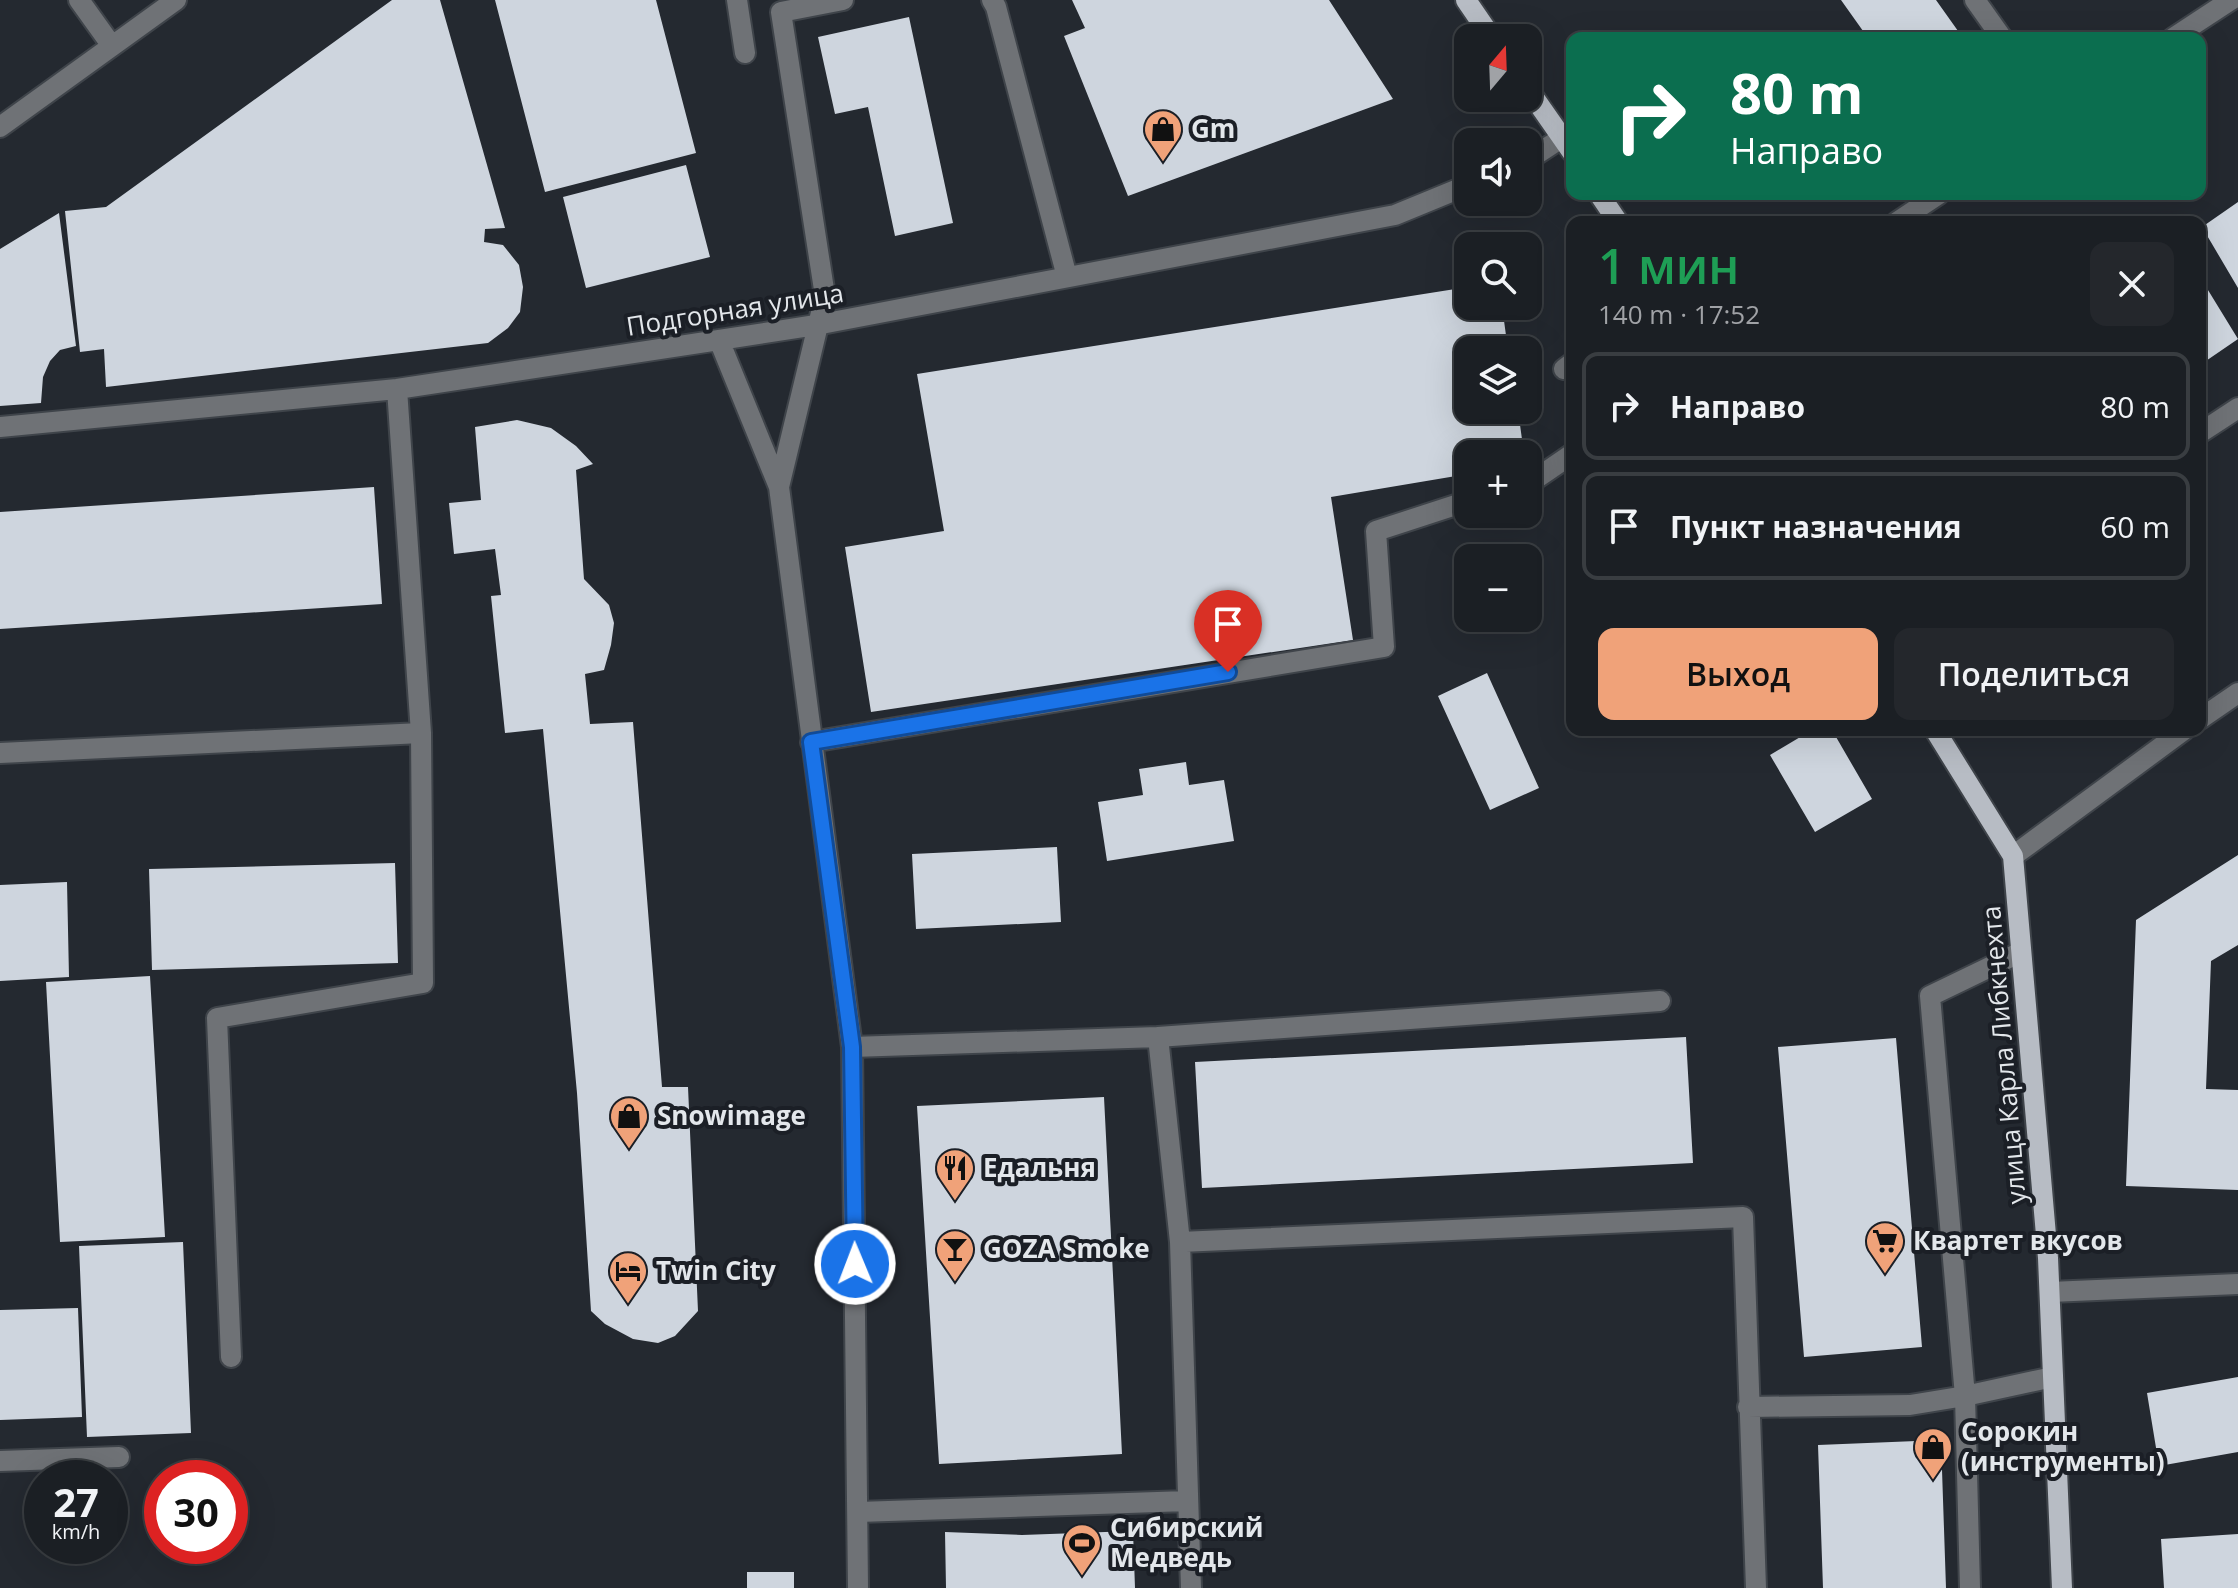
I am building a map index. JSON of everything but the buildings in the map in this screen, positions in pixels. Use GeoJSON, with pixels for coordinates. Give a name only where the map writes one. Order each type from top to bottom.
{"type":"FeatureCollection","features":[{"type":"Feature","properties":{"kind":"main road"},"geometry":{"type":"LineString","coordinates":[[1466,0],[1482,24]]}},
{"type":"Feature","properties":{"kind":"main road"},"geometry":{"type":"LineString","coordinates":[[1542,109],[1566,144]]}},
{"type":"Feature","properties":{"kind":"main road","name":"улица Карла Либкнехта"},"geometry":{"type":"LineString","coordinates":[[1939,736],[2013,856],[2050,1292],[2062,1588]]}},
{"type":"Feature","properties":{"kind":"street"},"geometry":{"type":"LineString","coordinates":[[79,0],[112,46]]}},
{"type":"Feature","properties":{"kind":"street"},"geometry":{"type":"LineString","coordinates":[[0,127],[176,0]]}},
{"type":"Feature","properties":{"kind":"street"},"geometry":{"type":"LineString","coordinates":[[737,0],[745,53]]}},
{"type":"Feature","properties":{"kind":"street"},"geometry":{"type":"LineString","coordinates":[[779,487],[825,296],[781,12],[843,0]]}},
{"type":"Feature","properties":{"kind":"street"},"geometry":{"type":"LineString","coordinates":[[992,0],[1067,277]]}},
{"type":"Feature","properties":{"kind":"street"},"geometry":{"type":"LineString","coordinates":[[1975,0],[1998,32]]}},
{"type":"Feature","properties":{"kind":"street"},"geometry":{"type":"LineString","coordinates":[[2182,32],[2231,0]]}},
{"type":"Feature","properties":{"kind":"street"},"geometry":{"type":"LineString","coordinates":[[1542,155],[1566,145]]}},
{"type":"Feature","properties":{"kind":"street","name":"Подгорная улица"},"geometry":{"type":"LineString","coordinates":[[0,427],[397,389],[816,325],[1395,215],[1454,191]]}},
{"type":"Feature","properties":{"kind":"street"},"geometry":{"type":"LineString","coordinates":[[1906,216],[1930,200]]}},
{"type":"Feature","properties":{"kind":"street"},"geometry":{"type":"LineString","coordinates":[[719,340],[779,487],[852,1047],[858,1588]]}},
{"type":"Feature","properties":{"kind":"street"},"geometry":{"type":"LineString","coordinates":[[231,1357],[217,1018],[423,983],[421,733],[397,389]]}},
{"type":"Feature","properties":{"kind":"street"},"geometry":{"type":"LineString","coordinates":[[2206,429],[2238,408]]}},
{"type":"Feature","properties":{"kind":"street"},"geometry":{"type":"LineString","coordinates":[[1542,475],[1566,458]]}},
{"type":"Feature","properties":{"kind":"street"},"geometry":{"type":"LineString","coordinates":[[811,742],[1384,647],[1376,531],[1454,506]]}},
{"type":"Feature","properties":{"kind":"street"},"geometry":{"type":"LineString","coordinates":[[2206,715],[2238,693]]}},
{"type":"Feature","properties":{"kind":"street"},"geometry":{"type":"LineString","coordinates":[[0,753],[421,733]]}},
{"type":"Feature","properties":{"kind":"street"},"geometry":{"type":"LineString","coordinates":[[2013,856],[2176,736]]}},
{"type":"Feature","properties":{"kind":"street"},"geometry":{"type":"LineString","coordinates":[[1970,1588],[1965,1396],[1930,996],[2021,952]]}},
{"type":"Feature","properties":{"kind":"street"},"geometry":{"type":"LineString","coordinates":[[852,1047],[1158,1037],[1660,1001]]}},
{"type":"Feature","properties":{"kind":"street"},"geometry":{"type":"LineString","coordinates":[[1158,1037],[1180,1242],[1191,1588]]}},
{"type":"Feature","properties":{"kind":"street"},"geometry":{"type":"LineString","coordinates":[[1180,1242],[1743,1217],[1756,1588]]}},
{"type":"Feature","properties":{"kind":"street"},"geometry":{"type":"LineString","coordinates":[[2050,1292],[2238,1284]]}},
{"type":"Feature","properties":{"kind":"street"},"geometry":{"type":"LineString","coordinates":[[1748,1407],[1910,1405],[2053,1377]]}},
{"type":"Feature","properties":{"kind":"street"},"geometry":{"type":"LineString","coordinates":[[0,1461],[119,1457]]}},
{"type":"Feature","properties":{"kind":"street"},"geometry":{"type":"LineString","coordinates":[[858,1512],[1187,1501]]}},
{"type":"Feature","properties":{"kind":"place","name":"Gm"},"geometry":{"type":"Point","coordinates":[1163,163]}},
{"type":"Feature","properties":{"kind":"place","name":"Snowimage"},"geometry":{"type":"Point","coordinates":[629,1150]}},
{"type":"Feature","properties":{"kind":"place","name":"Едальня"},"geometry":{"type":"Point","coordinates":[955,1202]}},
{"type":"Feature","properties":{"kind":"place","name":"Квартет вкусов"},"geometry":{"type":"Point","coordinates":[1885,1275]}},
{"type":"Feature","properties":{"kind":"place","name":"GOZA Smoke"},"geometry":{"type":"Point","coordinates":[955,1283]}},
{"type":"Feature","properties":{"kind":"place","name":"Twin Сity"},"geometry":{"type":"Point","coordinates":[628,1305]}},
{"type":"Feature","properties":{"kind":"place","name":"Сорокин (инструменты)"},"geometry":{"type":"Point","coordinates":[1933,1481]}},
{"type":"Feature","properties":{"kind":"place","name":"Сибирский Медведь"},"geometry":{"type":"Point","coordinates":[1082,1577]}},
{"type":"Feature","properties":{"kind":"route"},"geometry":{"type":"LineString","coordinates":[[855,1264],[852,1047],[811,742],[1228,672]]}}]}
